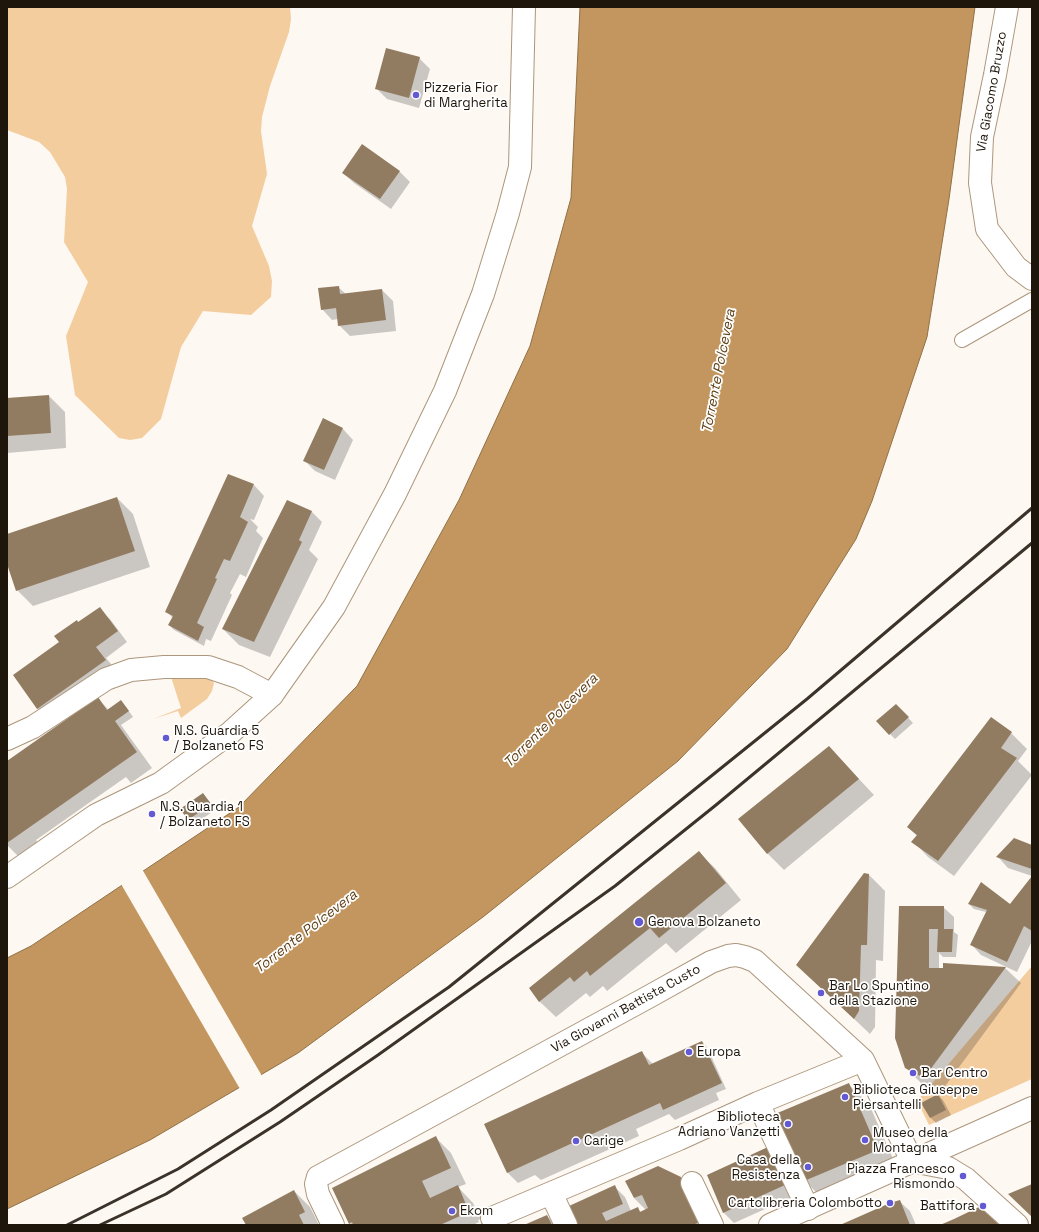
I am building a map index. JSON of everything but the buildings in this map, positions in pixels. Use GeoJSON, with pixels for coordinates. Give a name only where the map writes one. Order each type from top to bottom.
{"type":"FeatureCollection","features":[{"type":"Feature","properties":{"kind":"street"},"geometry":{"type":"LineString","coordinates":[[7,877],[96,815],[161,783],[230,733],[272,695],[334,607],[395,494],[445,391],[483,294],[508,213],[520,167],[524,7]]}},
{"type":"Feature","properties":{"kind":"street","name":"Via Giacomo Bruzzo"},"geometry":{"type":"LineString","coordinates":[[1007,7],[996,75],[982,137],[980,183],[987,228],[1016,267],[1032,279]]}},
{"type":"Feature","properties":{"kind":"street"},"geometry":{"type":"LineString","coordinates":[[7,739],[34,727],[106,679],[131,670],[164,667],[208,667],[238,677],[272,695]]}},
{"type":"Feature","properties":{"kind":"street","name":"Via Giovanni Battista Custo"},"geometry":{"type":"LineString","coordinates":[[333,1225],[318,1194],[316,1184],[318,1177],[652,996],[711,962],[728,956],[745,957],[754,960],[863,1060],[912,1161]]}},
{"type":"Feature","properties":{"kind":"street"},"geometry":{"type":"LineString","coordinates":[[492,1218],[679,1139],[758,1103],[863,1060]]}},
{"type":"Feature","properties":{"kind":"street"},"geometry":{"type":"LineString","coordinates":[[758,1103],[808,1209]]}},
{"type":"Feature","properties":{"kind":"street"},"geometry":{"type":"LineString","coordinates":[[770,1225],[1032,1108]]}},
{"type":"Feature","properties":{"kind":"street"},"geometry":{"type":"LineString","coordinates":[[912,1161],[948,1168],[966,1180],[1017,1225]]}},
{"type":"Feature","properties":{"kind":"street"},"geometry":{"type":"LineString","coordinates":[[692,1183],[712,1225]]}},
{"type":"Feature","properties":{"kind":"street"},"geometry":{"type":"LineString","coordinates":[[551,1193],[566,1225]]}},
{"type":"Feature","properties":{"kind":"lane"},"geometry":{"type":"LineString","coordinates":[[962,340],[1032,300]]}},
{"type":"Feature","properties":{"kind":"shaded area"},"geometry":{"type":"Polygon","coordinates":[[[7,7],[290,7],[291,19],[289,32],[270,86],[262,117],[261,131],[267,174],[252,226],[269,266],[272,281],[271,297],[251,315],[203,311],[181,347],[161,419],[142,438],[130,440],[119,438],[75,395],[66,336],[88,282],[64,242],[67,189],[65,177],[50,152],[39,142],[7,130],[7,7]]]}},
{"type":"Feature","properties":{"kind":"shaded area"},"geometry":{"type":"Polygon","coordinates":[[[171,677],[210,678],[214,683],[212,691],[207,699],[181,718],[178,711],[153,719],[181,708],[171,677]]]}},
{"type":"Feature","properties":{"kind":"shaded area"},"geometry":{"type":"Polygon","coordinates":[[[1032,966],[1032,1079],[929,1125],[917,1101],[1032,966]]]}},
{"type":"Feature","properties":{"kind":"water","name":"Torrente Polcevera"},"geometry":{"type":"Polygon","coordinates":[[[580,7],[975,7],[949,199],[927,337],[872,501],[856,539],[787,649],[678,761],[483,917],[298,1053],[150,1140],[7,1209],[7,958],[31,946],[239,807],[357,686],[459,500],[530,346],[571,198],[580,7]]]}},
{"type":"Feature","properties":{"kind":"pier"},"geometry":{"type":"Polygon","coordinates":[[[142,869],[262,1076],[240,1089],[121,884],[142,869]]]}},
{"type":"Feature","properties":{"kind":"railway"},"geometry":{"type":"LineString","coordinates":[[67,1225],[178,1169],[271,1110],[449,987],[807,699],[1032,508]]}},
{"type":"Feature","properties":{"kind":"railway"},"geometry":{"type":"LineString","coordinates":[[100,1225],[166,1194],[280,1122],[378,1055],[615,886],[716,805],[1032,543]]}},
{"type":"Feature","properties":{"kind":"place","name":"Pizzeria Fior di Margherita"},"geometry":{"type":"Point","coordinates":[416,95]}},
{"type":"Feature","properties":{"kind":"place","name":"N.S. Guardia 5 / Bolzaneto FS"},"geometry":{"type":"Point","coordinates":[166,738]}},
{"type":"Feature","properties":{"kind":"place","name":"N.S. Guardia 1 / Bolzaneto FS"},"geometry":{"type":"Point","coordinates":[152,814]}},
{"type":"Feature","properties":{"kind":"place","name":"Genova Bolzaneto"},"geometry":{"type":"Point","coordinates":[639,922]}},
{"type":"Feature","properties":{"kind":"place","name":"Bar Lo Spuntino della Stazione"},"geometry":{"type":"Point","coordinates":[821,993]}},
{"type":"Feature","properties":{"kind":"place","name":"Europa"},"geometry":{"type":"Point","coordinates":[689,1052]}},
{"type":"Feature","properties":{"kind":"place","name":"Bar Centro"},"geometry":{"type":"Point","coordinates":[913,1073]}},
{"type":"Feature","properties":{"kind":"place","name":"Biblioteca Giuseppe Piersantelli"},"geometry":{"type":"Point","coordinates":[845,1097]}},
{"type":"Feature","properties":{"kind":"place","name":"Biblioteca Adriano Vanzetti"},"geometry":{"type":"Point","coordinates":[788,1124]}},
{"type":"Feature","properties":{"kind":"place","name":"Museo della Montagna"},"geometry":{"type":"Point","coordinates":[865,1140]}},
{"type":"Feature","properties":{"kind":"place","name":"Carige"},"geometry":{"type":"Point","coordinates":[576,1141]}},
{"type":"Feature","properties":{"kind":"place","name":"Casa della Resistenza"},"geometry":{"type":"Point","coordinates":[808,1167]}},
{"type":"Feature","properties":{"kind":"place","name":"Piazza Francesco Rismondo"},"geometry":{"type":"Point","coordinates":[963,1176]}},
{"type":"Feature","properties":{"kind":"place","name":"Cartolibreria Colombotto"},"geometry":{"type":"Point","coordinates":[890,1203]}},
{"type":"Feature","properties":{"kind":"place","name":"Battifora"},"geometry":{"type":"Point","coordinates":[983,1206]}},
{"type":"Feature","properties":{"kind":"place","name":"Ekom"},"geometry":{"type":"Point","coordinates":[452,1211]}}]}
